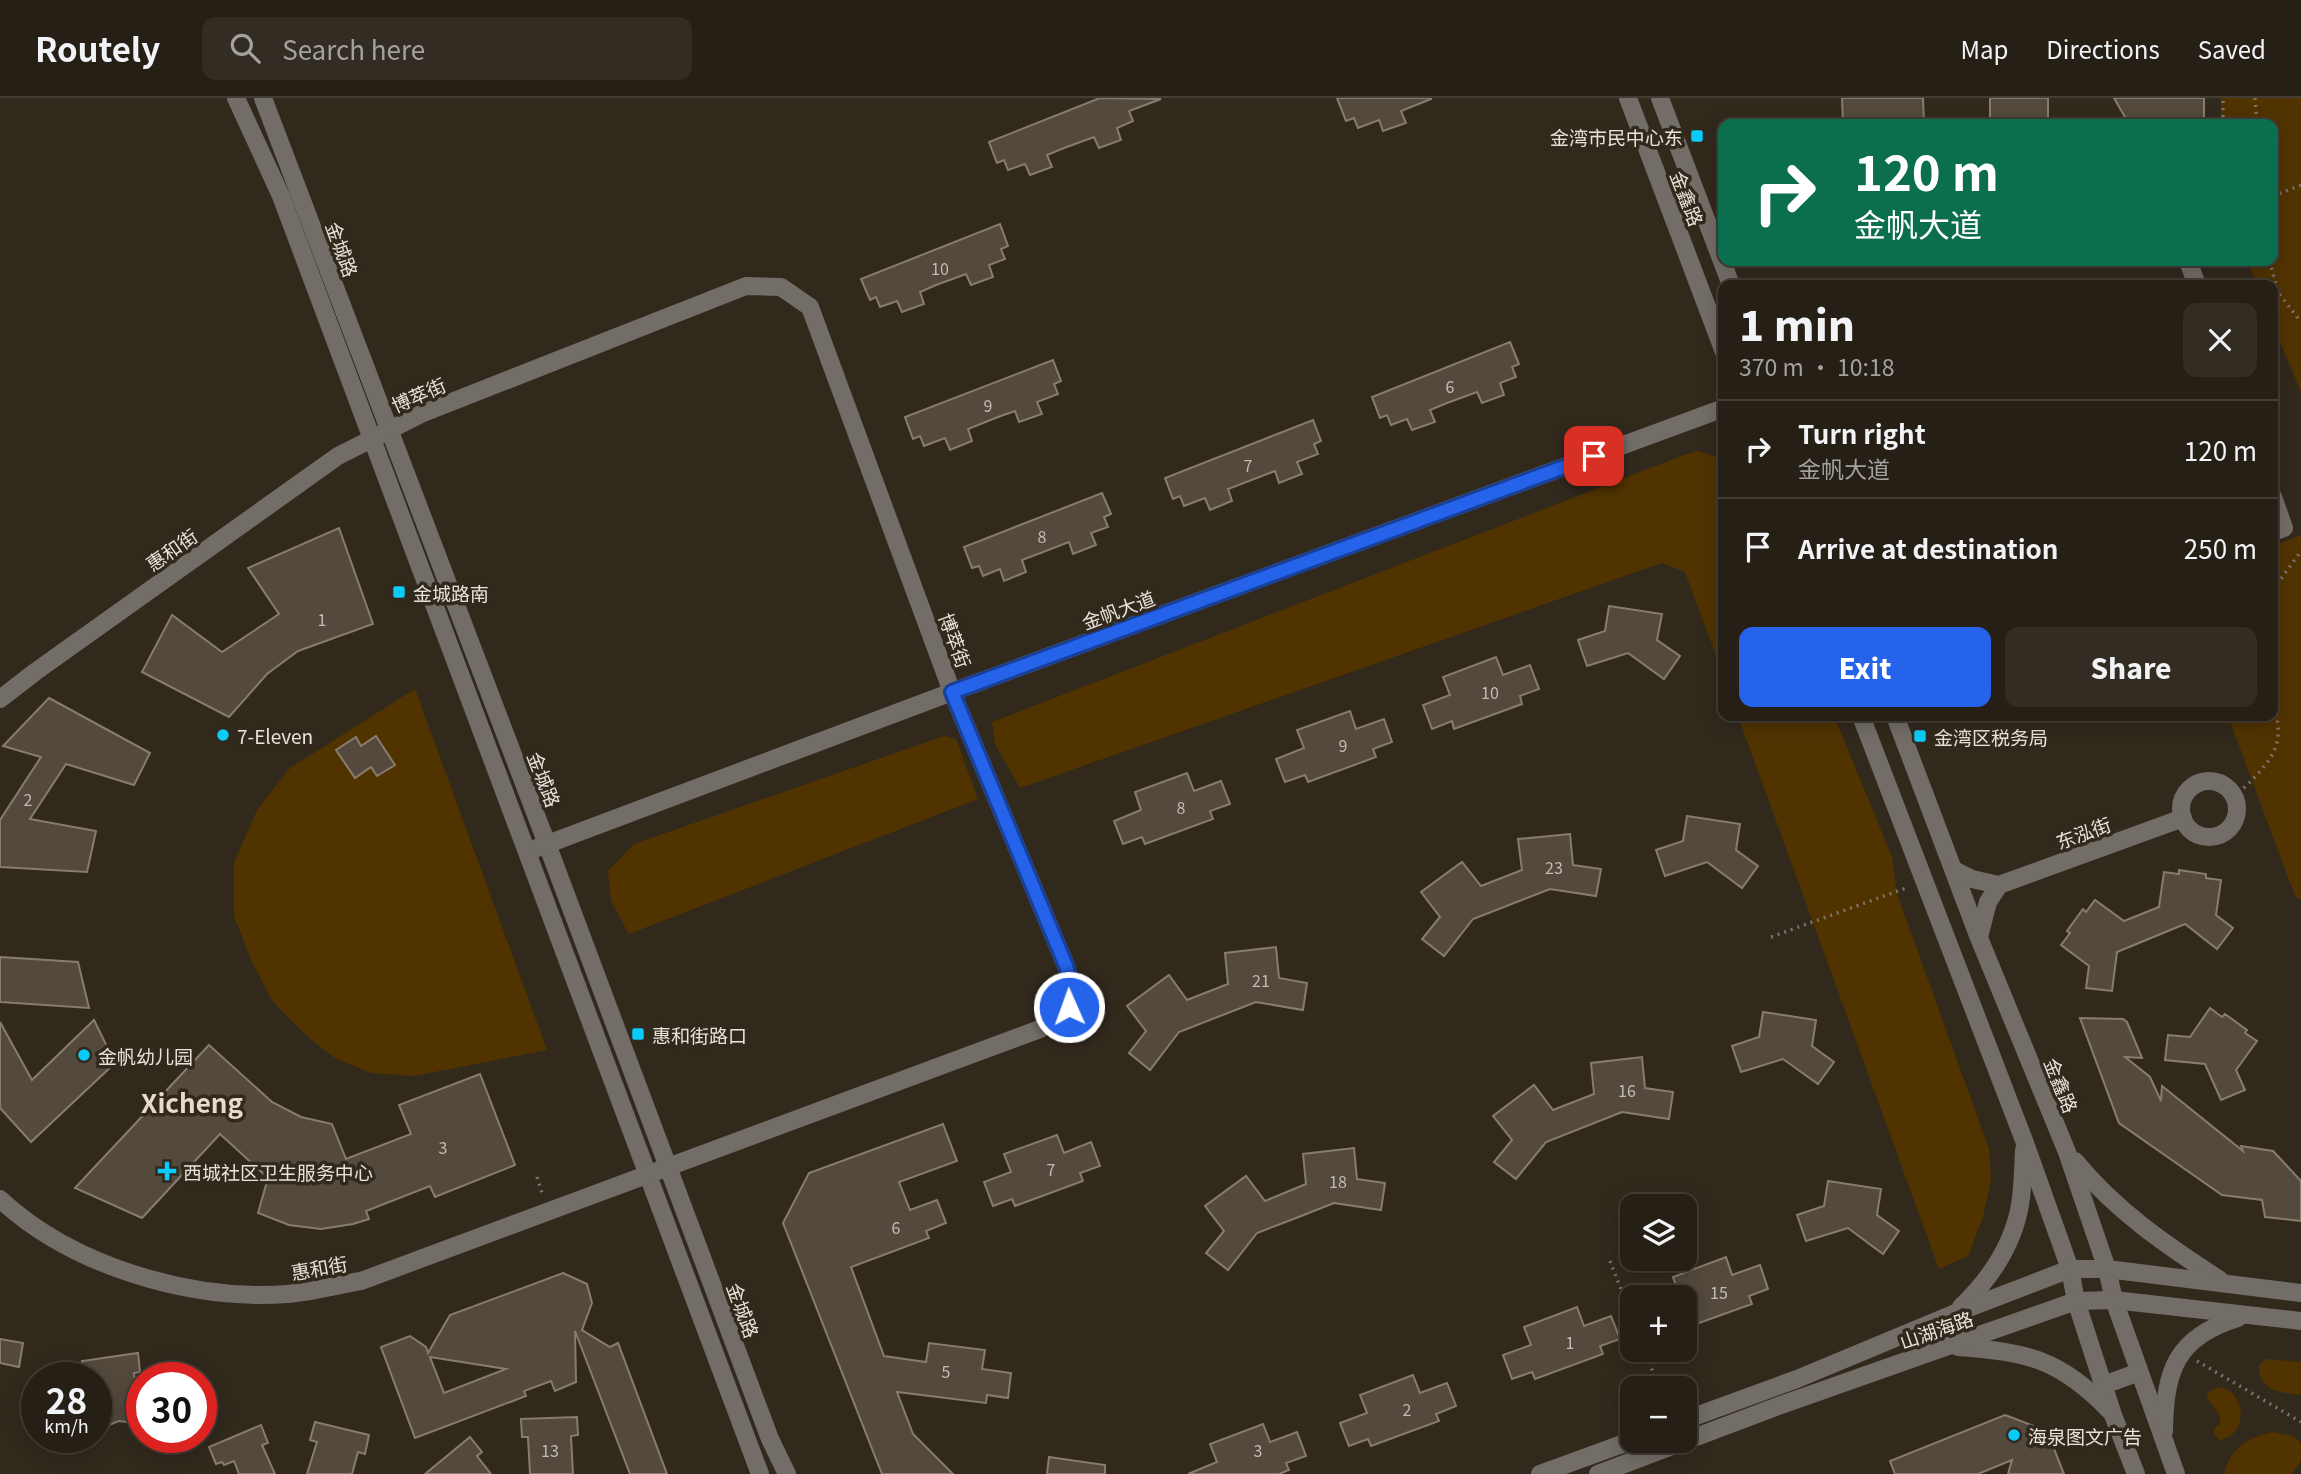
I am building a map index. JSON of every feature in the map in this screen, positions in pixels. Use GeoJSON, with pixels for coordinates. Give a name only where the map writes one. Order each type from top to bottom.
{"type":"FeatureCollection","features":[{"type":"Feature","properties":{"kind":"street","name":"金城路"},"geometry":{"type":"LineString","coordinates":[[236,98],[281,195],[760,1474]]}},
{"type":"Feature","properties":{"kind":"street","name":"金城路"},"geometry":{"type":"LineString","coordinates":[[263,98],[770,1439],[787,1474]]}},
{"type":"Feature","properties":{"kind":"street","name":"金鑫路"},"geometry":{"type":"LineString","coordinates":[[1628,98],[1718,336]]}},
{"type":"Feature","properties":{"kind":"street","name":"金鑫路"},"geometry":{"type":"LineString","coordinates":[[1660,98],[1718,251]]}},
{"type":"Feature","properties":{"kind":"street","name":"博萃街"},"geometry":{"type":"LineString","coordinates":[[371,440],[421,414],[746,286],[781,287],[810,307],[952,692],[1066,966],[1073,990],[1069,1007],[1040,1029],[668,1167]]}},
{"type":"Feature","properties":{"kind":"street","name":"金帆大道"},"geometry":{"type":"LineString","coordinates":[[527,852],[952,692],[1718,410]]}},
{"type":"Feature","properties":{"kind":"street","name":"惠和街"},"geometry":{"type":"LineString","coordinates":[[0,699],[35,671],[338,456],[371,440]]}},
{"type":"Feature","properties":{"kind":"street"},"geometry":{"type":"LineString","coordinates":[[2278,511],[2284,528],[2278,530]]}},
{"type":"Feature","properties":{"kind":"street"},"geometry":{"type":"LineString","coordinates":[[1863,721],[2025,1143],[2070,1269],[2076,1301],[2113,1415],[2136,1474]]}},
{"type":"Feature","properties":{"kind":"street","name":"金鑫路"},"geometry":{"type":"LineString","coordinates":[[1897,721],[1979,938],[2067,1152],[2107,1269],[2114,1300],[2176,1474]]}},
{"type":"Feature","properties":{"kind":"street"},"geometry":{"type":"LineString","coordinates":[[2203,782],[2221,784],[2234,798],[2236,815],[2232,824],[2219,835],[2201,836],[2187,826],[2182,818],[2181,809],[2187,791],[2203,782]]}},
{"type":"Feature","properties":{"kind":"street","name":"东泓街"},"geometry":{"type":"LineString","coordinates":[[1999,885],[2182,818]]}},
{"type":"Feature","properties":{"kind":"street"},"geometry":{"type":"LineString","coordinates":[[1954,870],[1972,879],[1999,885],[1988,902],[1979,938]]}},
{"type":"Feature","properties":{"kind":"street"},"geometry":{"type":"LineString","coordinates":[[1954,1314],[1980,1288],[1997,1266],[2007,1246],[2020,1204],[2025,1143]]}},
{"type":"Feature","properties":{"kind":"street"},"geometry":{"type":"LineString","coordinates":[[2067,1152],[2098,1190],[2125,1214],[2177,1253],[2226,1284]]}},
{"type":"Feature","properties":{"kind":"street","name":"惠和街"},"geometry":{"type":"LineString","coordinates":[[0,1199],[71,1248],[140,1277],[213,1292],[288,1294],[361,1281],[668,1167]]}},
{"type":"Feature","properties":{"kind":"street","name":"山湖海路"},"geometry":{"type":"LineString","coordinates":[[1697,1416],[1797,1379],[2070,1269],[2107,1269],[2301,1293]]}},
{"type":"Feature","properties":{"kind":"street","name":"山湖海路"},"geometry":{"type":"LineString","coordinates":[[1598,1474],[1781,1405],[2076,1301],[2114,1300],[2301,1321]]}},
{"type":"Feature","properties":{"kind":"street"},"geometry":{"type":"LineString","coordinates":[[2164,1441],[2164,1399],[2170,1373],[2181,1352],[2196,1337],[2216,1324],[2243,1316]]}},
{"type":"Feature","properties":{"kind":"street"},"geometry":{"type":"LineString","coordinates":[[1951,1346],[2004,1350],[2038,1359],[2086,1386],[2113,1415]]}},
{"type":"Feature","properties":{"kind":"street"},"geometry":{"type":"LineString","coordinates":[[2104,1385],[2139,1373]]}},
{"type":"Feature","properties":{"kind":"street"},"geometry":{"type":"LineString","coordinates":[[1540,1474],[1620,1445]]}},
{"type":"Feature","properties":{"kind":"path"},"geometry":{"type":"LineString","coordinates":[[2223,98],[2223,119]]}},
{"type":"Feature","properties":{"kind":"path"},"geometry":{"type":"LineString","coordinates":[[2255,98],[2257,119]]}},
{"type":"Feature","properties":{"kind":"path"},"geometry":{"type":"LineString","coordinates":[[2278,194],[2301,186]]}},
{"type":"Feature","properties":{"kind":"path"},"geometry":{"type":"LineString","coordinates":[[2278,292],[2301,323]]}},
{"type":"Feature","properties":{"kind":"path"},"geometry":{"type":"LineString","coordinates":[[2278,583],[2301,551]]}},
{"type":"Feature","properties":{"kind":"path"},"geometry":{"type":"LineString","coordinates":[[2234,798],[2267,761],[2277,745],[2276,721]]}},
{"type":"Feature","properties":{"kind":"path"},"geometry":{"type":"LineString","coordinates":[[1771,937],[1924,881]]}},
{"type":"Feature","properties":{"kind":"path"},"geometry":{"type":"LineString","coordinates":[[1610,1261],[1620,1287]]}},
{"type":"Feature","properties":{"kind":"path"},"geometry":{"type":"LineString","coordinates":[[2181,1352],[2301,1422]]}},
{"type":"Feature","properties":{"kind":"shaded area"},"geometry":{"type":"Polygon","coordinates":[[[2221,98],[2301,98],[2301,392],[2278,337],[2278,280],[2255,280],[2249,266],[2278,266],[2278,119],[2221,119],[2221,98]]]}},
{"type":"Feature","properties":{"kind":"shaded area"},"geometry":{"type":"Polygon","coordinates":[[[1698,451],[1718,458],[1718,661],[1685,572],[1662,563],[1020,788],[995,744],[992,722],[1698,451]]]}},
{"type":"Feature","properties":{"kind":"shaded area"},"geometry":{"type":"Polygon","coordinates":[[[2301,535],[2301,900],[2295,896],[2230,721],[2278,721],[2278,544],[2301,535]]]}},
{"type":"Feature","properties":{"kind":"shaded area"},"geometry":{"type":"Polygon","coordinates":[[[415,689],[547,1050],[414,1076],[371,1073],[335,1058],[308,1037],[273,1002],[251,960],[234,916],[234,863],[257,810],[290,768],[415,689]]]}},
{"type":"Feature","properties":{"kind":"shaded area"},"geometry":{"type":"Polygon","coordinates":[[[1740,721],[1836,721],[1892,857],[1897,894],[1989,1149],[1991,1180],[1983,1217],[1968,1256],[1939,1269],[1740,721]]]}},
{"type":"Feature","properties":{"kind":"shaded area"},"geometry":{"type":"Polygon","coordinates":[[[944,736],[956,739],[978,799],[629,934],[611,901],[608,871],[634,844],[944,736]]]}},
{"type":"Feature","properties":{"kind":"shaded area"},"geometry":{"type":"Polygon","coordinates":[[[2266,1359],[2301,1362],[2301,1395],[2266,1386],[2262,1381],[2259,1365],[2266,1359]]]}},
{"type":"Feature","properties":{"kind":"shaded area"},"geometry":{"type":"Polygon","coordinates":[[[2217,1387],[2234,1396],[2241,1413],[2236,1430],[2229,1437],[2219,1440],[2214,1428],[2220,1424],[2220,1416],[2207,1398],[2208,1393],[2217,1387]]]}},
{"type":"Feature","properties":{"kind":"shaded area"},"geometry":{"type":"Polygon","coordinates":[[[2273,1432],[2293,1436],[2301,1443],[2301,1461],[2292,1474],[2224,1474],[2231,1457],[2241,1445],[2273,1432]]]}},
{"type":"Feature","properties":{"kind":"building"},"geometry":{"type":"Polygon","coordinates":[[[1100,98],[1161,99],[1129,111],[1133,121],[1117,128],[1121,140],[1099,148],[1094,137],[1064,148],[1047,155],[1052,167],[1030,175],[1025,164],[1008,170],[1004,160],[997,163],[989,142],[1100,98]]]}},
{"type":"Feature","properties":{"kind":"building"},"geometry":{"type":"Polygon","coordinates":[[[1337,98],[1431,99],[1401,111],[1406,123],[1383,131],[1379,120],[1358,128],[1354,118],[1346,121],[1337,98]]]}},
{"type":"Feature","properties":{"kind":"building"},"geometry":{"type":"Polygon","coordinates":[[[1842,98],[1923,98],[1924,119],[1843,119],[1842,98]]]}},
{"type":"Feature","properties":{"kind":"building"},"geometry":{"type":"Polygon","coordinates":[[[1990,98],[2048,98],[2048,119],[1990,119],[1990,98]]]}},
{"type":"Feature","properties":{"kind":"building"},"geometry":{"type":"Polygon","coordinates":[[[2114,98],[2204,98],[2204,119],[2126,119],[2114,98]]]}},
{"type":"Feature","properties":{"kind":"building"},"geometry":{"type":"Polygon","coordinates":[[[1000,224],[1008,246],[1001,249],[1005,259],[989,265],[993,277],[971,285],[966,274],[936,285],[920,292],[924,304],[902,312],[897,301],[880,307],[876,297],[870,300],[861,279],[1000,224]]]}},
{"type":"Feature","properties":{"kind":"building"},"geometry":{"type":"Polygon","coordinates":[[[1510,342],[1519,364],[1512,367],[1516,377],[1500,383],[1504,395],[1482,403],[1477,392],[1447,403],[1430,410],[1435,422],[1412,430],[1407,419],[1391,425],[1387,415],[1380,418],[1372,397],[1510,342]]]}},
{"type":"Feature","properties":{"kind":"building"},"geometry":{"type":"Polygon","coordinates":[[[1053,360],[1061,381],[1054,384],[1058,394],[1037,402],[1042,414],[1019,422],[1015,411],[998,417],[968,429],[972,441],[950,450],[945,438],[924,446],[920,436],[913,439],[905,417],[1053,360]]]}},
{"type":"Feature","properties":{"kind":"building"},"geometry":{"type":"Polygon","coordinates":[[[1313,420],[1321,441],[1314,444],[1318,454],[1297,462],[1302,474],[1279,483],[1275,471],[1228,489],[1232,501],[1210,510],[1205,498],[1184,506],[1180,496],[1173,499],[1165,478],[1313,420]]]}},
{"type":"Feature","properties":{"kind":"building"},"geometry":{"type":"Polygon","coordinates":[[[1102,493],[1111,514],[1104,517],[1108,527],[1091,533],[1096,545],[1073,554],[1069,542],[1022,560],[1026,572],[1004,581],[1000,569],[983,576],[979,566],[972,568],[964,547],[1102,493]]]}},
{"type":"Feature","properties":{"kind":"building"},"geometry":{"type":"Polygon","coordinates":[[[339,528],[373,624],[298,651],[267,674],[229,717],[142,672],[172,615],[222,652],[279,614],[248,568],[339,528]]]}},
{"type":"Feature","properties":{"kind":"building"},"geometry":{"type":"Polygon","coordinates":[[[1609,606],[1662,614],[1657,640],[1680,656],[1664,679],[1628,653],[1587,666],[1578,640],[1605,631],[1609,606]]]}},
{"type":"Feature","properties":{"kind":"building"},"geometry":{"type":"Polygon","coordinates":[[[1496,657],[1503,675],[1530,665],[1539,689],[1520,696],[1522,704],[1454,729],[1452,721],[1432,729],[1423,705],[1450,695],[1443,677],[1496,657]]]}},
{"type":"Feature","properties":{"kind":"building"},"geometry":{"type":"Polygon","coordinates":[[[49,698],[150,753],[134,785],[66,764],[30,819],[96,831],[87,872],[0,867],[0,820],[41,757],[3,746],[49,698]]]}},
{"type":"Feature","properties":{"kind":"building"},"geometry":{"type":"Polygon","coordinates":[[[1350,711],[1356,729],[1384,719],[1392,742],[1373,749],[1376,757],[1308,782],[1305,775],[1285,782],[1276,759],[1304,748],[1297,730],[1350,711]]]}},
{"type":"Feature","properties":{"kind":"building"},"geometry":{"type":"Polygon","coordinates":[[[376,736],[395,765],[377,776],[371,767],[355,778],[336,750],[356,737],[361,746],[376,736]]]}},
{"type":"Feature","properties":{"kind":"building"},"geometry":{"type":"Polygon","coordinates":[[[1187,773],[1194,791],[1221,781],[1230,804],[1210,811],[1213,819],[1145,844],[1142,837],[1123,844],[1114,821],[1141,810],[1135,792],[1187,773]]]}},
{"type":"Feature","properties":{"kind":"building"},"geometry":{"type":"Polygon","coordinates":[[[1687,816],[1740,824],[1736,850],[1758,866],[1742,888],[1707,862],[1665,876],[1656,850],[1683,841],[1687,816]]]}},
{"type":"Feature","properties":{"kind":"building"},"geometry":{"type":"Polygon","coordinates":[[[1570,834],[1573,865],[1601,869],[1596,896],[1550,889],[1473,919],[1444,956],[1422,939],[1440,917],[1421,892],[1462,862],[1481,886],[1522,870],[1518,839],[1570,834]]]}},
{"type":"Feature","properties":{"kind":"building"},"geometry":{"type":"Polygon","coordinates":[[[2179,870],[2206,874],[2206,878],[2221,880],[2216,915],[2233,928],[2217,949],[2185,924],[2117,952],[2112,991],[2086,988],[2089,966],[2061,945],[2070,933],[2067,931],[2083,909],[2086,912],[2095,900],[2124,921],[2159,907],[2164,872],[2179,874],[2179,870]]]}},
{"type":"Feature","properties":{"kind":"building"},"geometry":{"type":"Polygon","coordinates":[[[1276,947],[1279,978],[1307,983],[1303,1010],[1256,1002],[1179,1032],[1150,1070],[1129,1053],[1146,1031],[1127,1006],[1169,975],[1187,1000],[1228,984],[1225,953],[1276,947]]]}},
{"type":"Feature","properties":{"kind":"building"},"geometry":{"type":"Polygon","coordinates":[[[0,957],[78,962],[89,1008],[0,1002],[0,957]]]}},
{"type":"Feature","properties":{"kind":"building"},"geometry":{"type":"Polygon","coordinates":[[[2210,1008],[2222,1017],[2225,1014],[2257,1041],[2236,1070],[2245,1090],[2221,1100],[2205,1064],[2165,1060],[2168,1035],[2190,1037],[2210,1008]]]}},
{"type":"Feature","properties":{"kind":"building"},"geometry":{"type":"Polygon","coordinates":[[[1763,1012],[1816,1020],[1812,1046],[1834,1062],[1818,1084],[1783,1059],[1741,1072],[1732,1046],[1759,1037],[1763,1012]]]}},
{"type":"Feature","properties":{"kind":"building"},"geometry":{"type":"Polygon","coordinates":[[[2080,1018],[2123,1019],[2127,1022],[2142,1058],[2125,1057],[2150,1077],[2161,1101],[2162,1086],[2243,1151],[2241,1146],[2273,1151],[2301,1181],[2301,1221],[2265,1217],[2262,1200],[2222,1195],[2119,1123],[2080,1018]]]}},
{"type":"Feature","properties":{"kind":"building","name":"金帆幼儿园"},"geometry":{"type":"Polygon","coordinates":[[[94,1020],[115,1063],[31,1142],[0,1108],[0,1022],[32,1080],[94,1020]]]}},
{"type":"Feature","properties":{"kind":"building"},"geometry":{"type":"Polygon","coordinates":[[[209,1045],[272,1102],[301,1117],[332,1124],[346,1159],[411,1134],[399,1105],[480,1074],[515,1165],[435,1197],[430,1186],[366,1211],[369,1219],[321,1229],[289,1225],[258,1213],[268,1178],[220,1134],[142,1218],[75,1188],[209,1045]]]}},
{"type":"Feature","properties":{"kind":"building"},"geometry":{"type":"Polygon","coordinates":[[[1642,1057],[1645,1088],[1673,1092],[1669,1119],[1622,1112],[1546,1142],[1516,1179],[1494,1162],[1512,1140],[1493,1116],[1534,1085],[1553,1110],[1594,1094],[1591,1063],[1642,1057]]]}},
{"type":"Feature","properties":{"kind":"building"},"geometry":{"type":"Polygon","coordinates":[[[943,1124],[957,1161],[899,1182],[910,1210],[937,1200],[946,1223],[926,1231],[929,1238],[851,1267],[884,1356],[926,1362],[929,1343],[985,1350],[982,1369],[1011,1373],[1008,1398],[987,1395],[986,1403],[897,1392],[913,1434],[953,1474],[882,1474],[783,1223],[809,1173],[943,1124]]]}},
{"type":"Feature","properties":{"kind":"building"},"geometry":{"type":"Polygon","coordinates":[[[1057,1135],[1064,1153],[1091,1142],[1100,1166],[1080,1173],[1083,1181],[1015,1206],[1012,1199],[993,1206],[984,1182],[1011,1172],[1004,1154],[1057,1135]]]}},
{"type":"Feature","properties":{"kind":"building"},"geometry":{"type":"Polygon","coordinates":[[[1354,1148],[1357,1179],[1385,1183],[1381,1210],[1334,1203],[1257,1233],[1228,1270],[1206,1253],[1224,1231],[1205,1206],[1246,1176],[1265,1201],[1306,1184],[1303,1154],[1354,1148]]]}},
{"type":"Feature","properties":{"kind":"building"},"geometry":{"type":"Polygon","coordinates":[[[1828,1181],[1881,1189],[1877,1215],[1899,1231],[1883,1254],[1848,1228],[1806,1241],[1797,1215],[1824,1206],[1828,1181]]]}},
{"type":"Feature","properties":{"kind":"building"},"geometry":{"type":"Polygon","coordinates":[[[1726,1257],[1732,1275],[1760,1265],[1768,1289],[1749,1296],[1752,1304],[1697,1324],[1697,1285],[1676,1285],[1673,1277],[1697,1271],[1697,1268],[1726,1257]]]}},
{"type":"Feature","properties":{"kind":"building"},"geometry":{"type":"Polygon","coordinates":[[[563,1273],[587,1284],[592,1303],[582,1330],[610,1347],[618,1343],[667,1474],[630,1474],[575,1331],[576,1382],[555,1391],[551,1381],[524,1391],[526,1396],[415,1438],[381,1347],[410,1336],[426,1347],[428,1353],[450,1315],[563,1273]],[[430,1357],[444,1393],[506,1369],[430,1357]]]}},
{"type":"Feature","properties":{"kind":"building"},"geometry":{"type":"Polygon","coordinates":[[[1577,1307],[1584,1326],[1611,1316],[1620,1339],[1600,1346],[1603,1354],[1535,1379],[1532,1372],[1512,1379],[1503,1355],[1531,1345],[1524,1327],[1577,1307]]]}},
{"type":"Feature","properties":{"kind":"building"},"geometry":{"type":"Polygon","coordinates":[[[0,1339],[23,1343],[19,1367],[0,1363],[0,1339]]]}},
{"type":"Feature","properties":{"kind":"building"},"geometry":{"type":"Polygon","coordinates":[[[138,1353],[139,1362],[126,1362],[126,1422],[112,1424],[112,1362],[82,1361],[138,1353]]]}},
{"type":"Feature","properties":{"kind":"building"},"geometry":{"type":"Polygon","coordinates":[[[1413,1375],[1420,1393],[1447,1383],[1456,1406],[1436,1414],[1439,1421],[1371,1446],[1368,1439],[1349,1446],[1340,1423],[1367,1413],[1360,1395],[1413,1375]]]}},
{"type":"Feature","properties":{"kind":"building"},"geometry":{"type":"Polygon","coordinates":[[[2005,1415],[2047,1431],[2064,1474],[2008,1474],[2012,1460],[1978,1474],[1895,1474],[1890,1461],[2005,1415]]]}},
{"type":"Feature","properties":{"kind":"building"},"geometry":{"type":"Polygon","coordinates":[[[577,1417],[578,1435],[571,1436],[573,1474],[530,1474],[528,1437],[522,1437],[521,1419],[577,1417]]]}},
{"type":"Feature","properties":{"kind":"building"},"geometry":{"type":"Polygon","coordinates":[[[315,1422],[369,1435],[365,1454],[358,1452],[352,1474],[307,1474],[317,1442],[310,1440],[315,1422]]]}},
{"type":"Feature","properties":{"kind":"building"},"geometry":{"type":"Polygon","coordinates":[[[1263,1424],[1270,1442],[1297,1432],[1306,1456],[1286,1463],[1289,1470],[1279,1474],[1188,1474],[1217,1462],[1210,1444],[1263,1424]]]}},
{"type":"Feature","properties":{"kind":"building"},"geometry":{"type":"Polygon","coordinates":[[[261,1425],[268,1443],[262,1445],[275,1474],[239,1474],[234,1461],[224,1465],[222,1462],[216,1464],[211,1453],[217,1453],[217,1444],[261,1425]]]}},
{"type":"Feature","properties":{"kind":"building"},"geometry":{"type":"Polygon","coordinates":[[[470,1437],[482,1452],[477,1456],[491,1474],[425,1474],[470,1437]]]}},
{"type":"Feature","properties":{"kind":"building"},"geometry":{"type":"Polygon","coordinates":[[[1049,1457],[1105,1465],[1105,1474],[1047,1474],[1049,1457]]]}},
{"type":"Feature","properties":{"kind":"place","name":"金湾市民中心东"},"geometry":{"type":"Point","coordinates":[1697,136]}},
{"type":"Feature","properties":{"kind":"place","name":"金城路南"},"geometry":{"type":"Point","coordinates":[399,592]}},
{"type":"Feature","properties":{"kind":"place","name":"7-Eleven"},"geometry":{"type":"Point","coordinates":[223,735]}},
{"type":"Feature","properties":{"kind":"place","name":"金湾区税务局"},"geometry":{"type":"Point","coordinates":[1920,736]}},
{"type":"Feature","properties":{"kind":"place","name":"惠和街路口"},"geometry":{"type":"Point","coordinates":[638,1034]}},
{"type":"Feature","properties":{"kind":"place","name":"金帆幼儿园"},"geometry":{"type":"Point","coordinates":[84,1055]}},
{"type":"Feature","properties":{"kind":"place","name":"西城社区卫生服务中心"},"geometry":{"type":"Point","coordinates":[167,1171]}},
{"type":"Feature","properties":{"kind":"place","name":"海泉图文广告"},"geometry":{"type":"Point","coordinates":[2014,1435]}},
{"type":"Feature","properties":{"kind":"district","name":"Xicheng"},"geometry":{"type":"Point","coordinates":[192,1101]}},
{"type":"Feature","properties":{"kind":"route"},"geometry":{"type":"LineString","coordinates":[[1069,1007],[1073,990],[1066,966],[952,692],[1594,456]]}}]}
